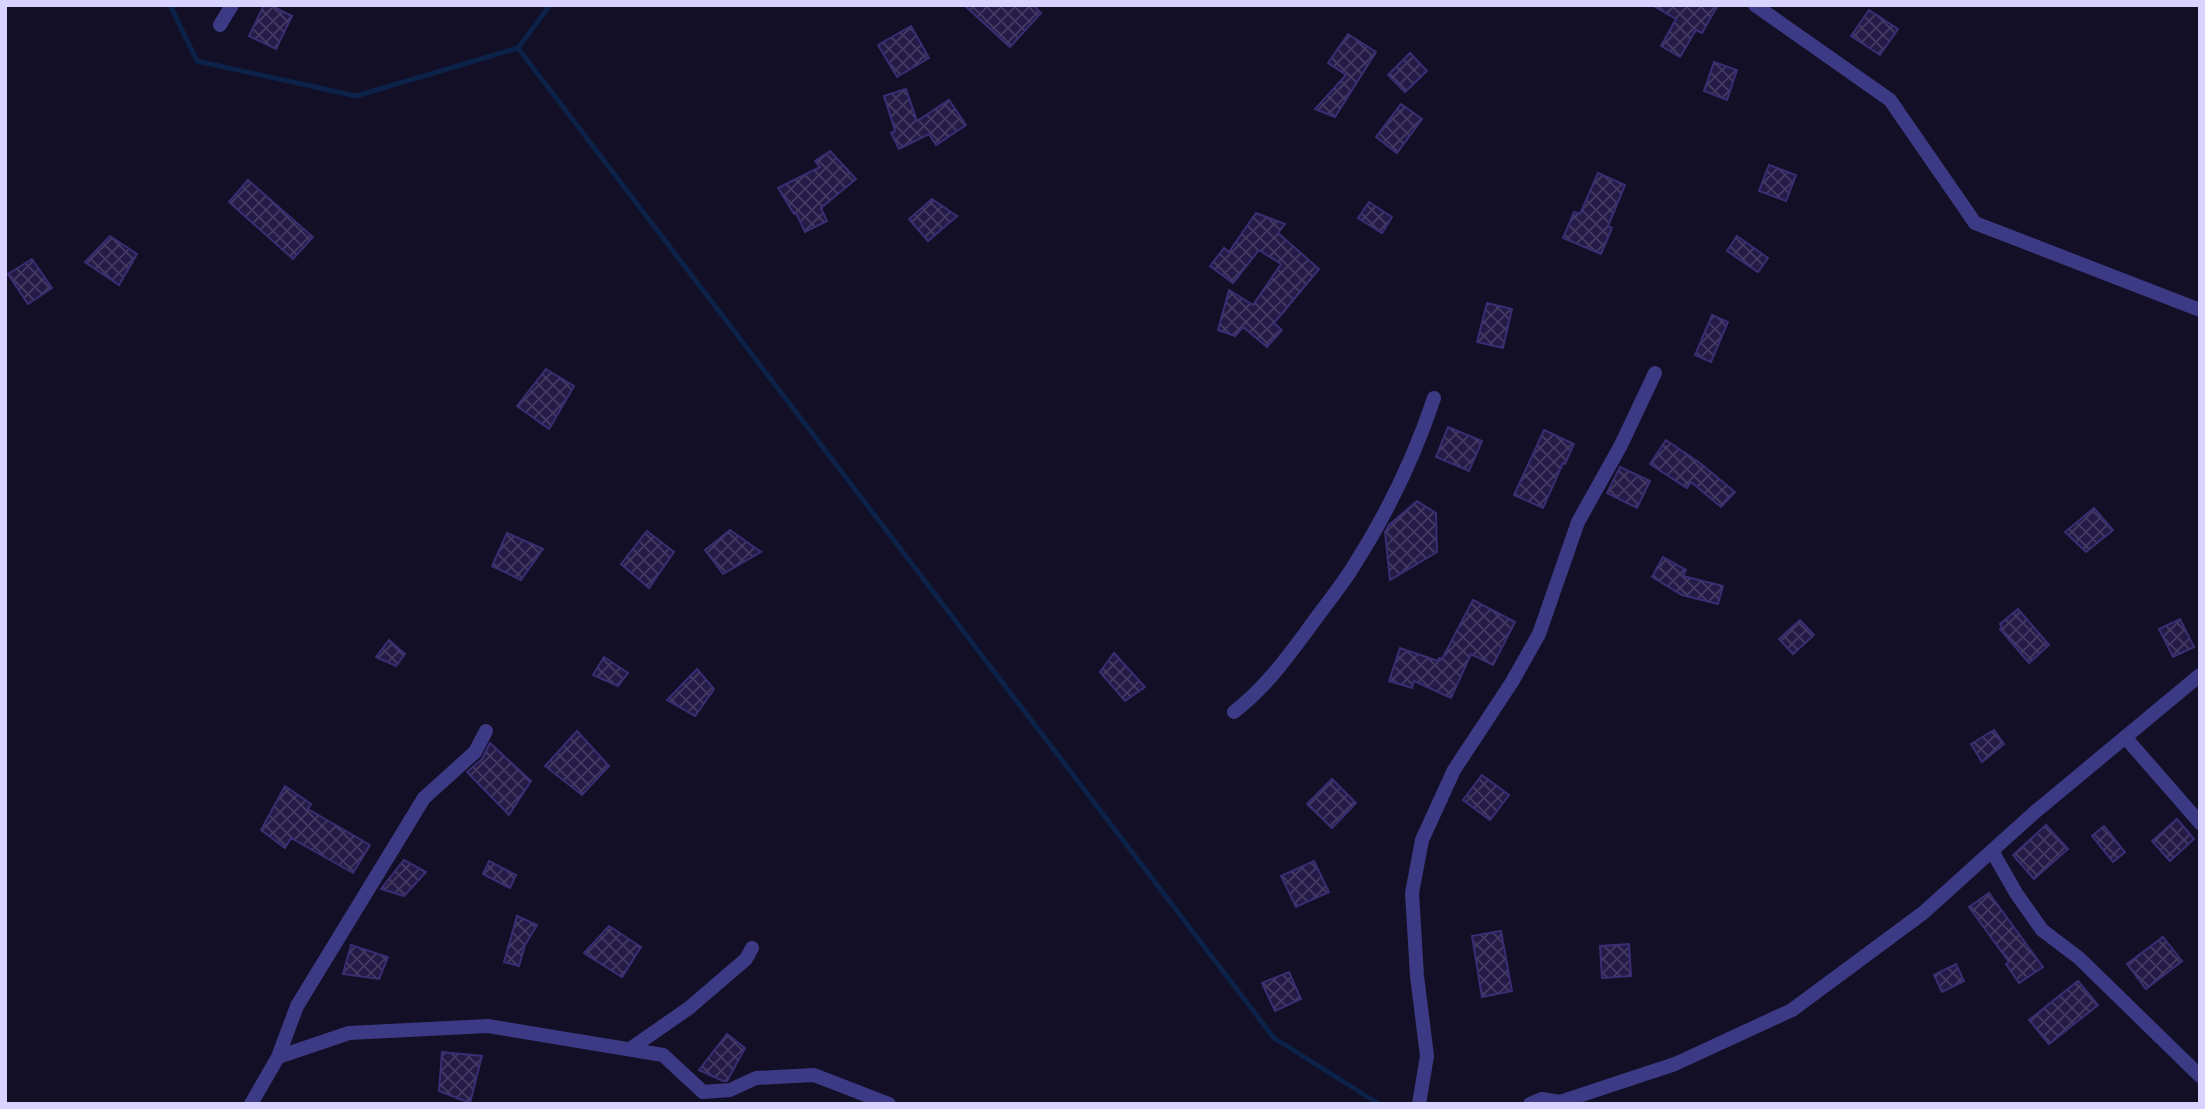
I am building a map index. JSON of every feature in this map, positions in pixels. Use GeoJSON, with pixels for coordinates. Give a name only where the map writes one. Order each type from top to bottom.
{"type":"FeatureCollection","features":[{"type":"Feature","properties":{"kind":"street"},"geometry":{"type":"LineString","coordinates":[[220,25],[232,5]]}},
{"type":"Feature","properties":{"kind":"street"},"geometry":{"type":"LineString","coordinates":[[1755,5],[1890,100],[1975,223],[2200,310]]}},
{"type":"Feature","properties":{"kind":"street"},"geometry":{"type":"LineString","coordinates":[[1419,1104],[1427,1056],[1417,976],[1412,893],[1422,839],[1454,770],[1512,682],[1539,634],[1578,522],[1621,445],[1655,373]]}},
{"type":"Feature","properties":{"kind":"street"},"geometry":{"type":"LineString","coordinates":[[1234,712],[1252,698],[1279,669],[1353,569],[1418,446],[1434,398]]}},
{"type":"Feature","properties":{"kind":"street"},"geometry":{"type":"LineString","coordinates":[[1530,1104],[1542,1099],[1560,1103],[1675,1064],[1792,1010],[1923,913],[2200,675]]}},
{"type":"Feature","properties":{"kind":"street"},"geometry":{"type":"LineString","coordinates":[[251,1104],[278,1057],[297,1006],[424,798],[475,752],[486,731]]}},
{"type":"Feature","properties":{"kind":"street"},"geometry":{"type":"LineString","coordinates":[[2125,737],[2200,823]]}},
{"type":"Feature","properties":{"kind":"street"},"geometry":{"type":"LineString","coordinates":[[1992,851],[2016,893],[2042,930],[2089,967],[2200,1076]]}},
{"type":"Feature","properties":{"kind":"street"},"geometry":{"type":"LineString","coordinates":[[631,1049],[689,1008],[746,959],[752,948]]}},
{"type":"Feature","properties":{"kind":"street"},"geometry":{"type":"LineString","coordinates":[[278,1057],[349,1033],[488,1026],[663,1055],[702,1092],[730,1090],[756,1078],[814,1075],[888,1104]]}},
{"type":"Feature","properties":{"kind":"building"},"geometry":{"type":"Polygon","coordinates":[[[264,5],[270,5],[292,16],[276,49],[249,36],[264,5]]]}},
{"type":"Feature","properties":{"kind":"building"},"geometry":{"type":"Polygon","coordinates":[[[964,5],[1033,5],[1041,13],[1010,47],[964,5]]]}},
{"type":"Feature","properties":{"kind":"building"},"geometry":{"type":"Polygon","coordinates":[[[1652,5],[1718,5],[1702,33],[1696,30],[1680,57],[1661,46],[1676,19],[1652,5]]]}},
{"type":"Feature","properties":{"kind":"building"},"geometry":{"type":"Polygon","coordinates":[[[1869,10],[1898,29],[1880,55],[1851,36],[1869,10]]]}},
{"type":"Feature","properties":{"kind":"building"},"geometry":{"type":"Polygon","coordinates":[[[911,26],[929,58],[897,77],[878,45],[911,26]]]}},
{"type":"Feature","properties":{"kind":"building"},"geometry":{"type":"Polygon","coordinates":[[[1348,34],[1376,52],[1335,117],[1315,109],[1346,75],[1328,63],[1348,34]]]}},
{"type":"Feature","properties":{"kind":"building"},"geometry":{"type":"Polygon","coordinates":[[[1410,53],[1427,71],[1405,92],[1388,75],[1410,53]]]}},
{"type":"Feature","properties":{"kind":"building"},"geometry":{"type":"Polygon","coordinates":[[[1714,62],[1737,70],[1727,100],[1704,91],[1714,62]]]}},
{"type":"Feature","properties":{"kind":"building"},"geometry":{"type":"Polygon","coordinates":[[[906,89],[917,121],[949,100],[966,125],[936,145],[929,134],[899,149],[891,133],[895,131],[884,96],[906,89]]]}},
{"type":"Feature","properties":{"kind":"building"},"geometry":{"type":"Polygon","coordinates":[[[1401,104],[1422,119],[1397,153],[1376,137],[1401,104]]]}},
{"type":"Feature","properties":{"kind":"building"},"geometry":{"type":"Polygon","coordinates":[[[830,151],[856,179],[821,208],[827,221],[805,232],[796,213],[794,214],[778,188],[820,167],[815,161],[830,151]]]}},
{"type":"Feature","properties":{"kind":"building"},"geometry":{"type":"Polygon","coordinates":[[[1769,165],[1796,175],[1786,201],[1759,191],[1769,165]]]}},
{"type":"Feature","properties":{"kind":"building"},"geometry":{"type":"Polygon","coordinates":[[[1598,173],[1625,185],[1608,226],[1612,228],[1601,254],[1563,238],[1574,212],[1580,214],[1598,173]]]}},
{"type":"Feature","properties":{"kind":"building"},"geometry":{"type":"Polygon","coordinates":[[[248,180],[313,237],[293,259],[229,202],[248,180]]]}},
{"type":"Feature","properties":{"kind":"building"},"geometry":{"type":"Polygon","coordinates":[[[932,199],[957,216],[928,241],[909,219],[932,199]]]}},
{"type":"Feature","properties":{"kind":"building"},"geometry":{"type":"Polygon","coordinates":[[[1369,202],[1392,217],[1382,233],[1358,218],[1369,202]]]}},
{"type":"Feature","properties":{"kind":"building"},"geometry":{"type":"Polygon","coordinates":[[[1256,213],[1285,224],[1278,233],[1319,269],[1274,323],[1282,330],[1267,347],[1243,327],[1235,336],[1218,330],[1229,290],[1253,305],[1281,264],[1259,250],[1233,283],[1210,266],[1224,248],[1229,252],[1256,213]]]}},
{"type":"Feature","properties":{"kind":"building"},"geometry":{"type":"Polygon","coordinates":[[[110,236],[137,254],[119,285],[85,262],[110,236]]]}},
{"type":"Feature","properties":{"kind":"building"},"geometry":{"type":"Polygon","coordinates":[[[1737,236],[1768,258],[1758,272],[1727,251],[1737,236]]]}},
{"type":"Feature","properties":{"kind":"building"},"geometry":{"type":"Polygon","coordinates":[[[32,259],[52,288],[28,304],[8,274],[32,259]]]}},
{"type":"Feature","properties":{"kind":"building"},"geometry":{"type":"Polygon","coordinates":[[[1487,303],[1512,309],[1503,348],[1477,342],[1487,303]]]}},
{"type":"Feature","properties":{"kind":"building"},"geometry":{"type":"Polygon","coordinates":[[[1712,315],[1728,322],[1711,362],[1695,355],[1712,315]]]}},
{"type":"Feature","properties":{"kind":"building"},"geometry":{"type":"Polygon","coordinates":[[[546,369],[574,386],[549,429],[517,406],[546,369]]]}},
{"type":"Feature","properties":{"kind":"building"},"geometry":{"type":"Polygon","coordinates":[[[1448,427],[1482,441],[1469,471],[1436,457],[1448,427]]]}},
{"type":"Feature","properties":{"kind":"building"},"geometry":{"type":"Polygon","coordinates":[[[1544,430],[1574,444],[1543,508],[1514,495],[1544,430]]]}},
{"type":"Feature","properties":{"kind":"building"},"geometry":{"type":"Polygon","coordinates":[[[1666,440],[1735,492],[1721,507],[1691,482],[1687,488],[1650,464],[1666,440]]]}},
{"type":"Feature","properties":{"kind":"building"},"geometry":{"type":"Polygon","coordinates":[[[1620,467],[1650,481],[1637,508],[1607,493],[1620,467]]]}},
{"type":"Feature","properties":{"kind":"building"},"geometry":{"type":"Polygon","coordinates":[[[1417,501],[1436,513],[1437,552],[1390,580],[1385,532],[1389,525],[1417,501]]]}},
{"type":"Feature","properties":{"kind":"building"},"geometry":{"type":"Polygon","coordinates":[[[2094,508],[2113,530],[2086,552],[2065,532],[2094,508]]]}},
{"type":"Feature","properties":{"kind":"building"},"geometry":{"type":"Polygon","coordinates":[[[730,530],[761,552],[723,574],[705,550],[730,530]]]}},
{"type":"Feature","properties":{"kind":"building"},"geometry":{"type":"Polygon","coordinates":[[[647,531],[674,552],[649,588],[621,564],[647,531]]]}},
{"type":"Feature","properties":{"kind":"building"},"geometry":{"type":"Polygon","coordinates":[[[507,533],[543,549],[521,580],[492,566],[507,533]]]}},
{"type":"Feature","properties":{"kind":"building"},"geometry":{"type":"Polygon","coordinates":[[[1663,557],[1686,570],[1683,576],[1723,586],[1718,604],[1682,595],[1652,577],[1663,557]]]}},
{"type":"Feature","properties":{"kind":"building"},"geometry":{"type":"Polygon","coordinates":[[[1473,600],[1515,622],[1493,665],[1471,654],[1451,698],[1414,681],[1412,688],[1389,681],[1400,648],[1438,661],[1439,658],[1442,659],[1473,600]]]}},
{"type":"Feature","properties":{"kind":"building"},"geometry":{"type":"Polygon","coordinates":[[[2018,609],[2049,645],[2029,663],[2000,629],[2000,624],[2018,609]]]}},
{"type":"Feature","properties":{"kind":"building"},"geometry":{"type":"Polygon","coordinates":[[[2180,619],[2194,647],[2173,657],[2159,629],[2180,619]]]}},
{"type":"Feature","properties":{"kind":"building"},"geometry":{"type":"Polygon","coordinates":[[[1800,620],[1814,635],[1793,654],[1779,639],[1800,620]]]}},
{"type":"Feature","properties":{"kind":"building"},"geometry":{"type":"Polygon","coordinates":[[[389,640],[405,654],[396,666],[376,657],[389,640]]]}},
{"type":"Feature","properties":{"kind":"building"},"geometry":{"type":"Polygon","coordinates":[[[1114,653],[1145,687],[1125,701],[1100,672],[1114,653]]]}},
{"type":"Feature","properties":{"kind":"building"},"geometry":{"type":"Polygon","coordinates":[[[604,657],[628,673],[618,686],[593,675],[604,657]]]}},
{"type":"Feature","properties":{"kind":"building"},"geometry":{"type":"Polygon","coordinates":[[[697,669],[714,689],[695,716],[667,700],[697,669]]]}},
{"type":"Feature","properties":{"kind":"building"},"geometry":{"type":"Polygon","coordinates":[[[1994,730],[2004,744],[1982,762],[1971,744],[1994,730]]]}},
{"type":"Feature","properties":{"kind":"building"},"geometry":{"type":"Polygon","coordinates":[[[577,731],[609,766],[582,795],[545,766],[577,731]]]}},
{"type":"Feature","properties":{"kind":"building"},"geometry":{"type":"Polygon","coordinates":[[[490,743],[531,781],[509,815],[467,772],[482,759],[490,743]]]}},
{"type":"Feature","properties":{"kind":"building"},"geometry":{"type":"Polygon","coordinates":[[[1482,775],[1509,795],[1490,820],[1463,800],[1482,775]]]}},
{"type":"Feature","properties":{"kind":"building"},"geometry":{"type":"Polygon","coordinates":[[[1332,779],[1356,803],[1332,828],[1307,804],[1332,779]]]}},
{"type":"Feature","properties":{"kind":"building"},"geometry":{"type":"Polygon","coordinates":[[[285,786],[311,804],[308,809],[370,845],[353,873],[291,838],[285,848],[261,830],[285,786]]]}},
{"type":"Feature","properties":{"kind":"building"},"geometry":{"type":"Polygon","coordinates":[[[2177,819],[2194,839],[2170,861],[2152,841],[2177,819]]]}},
{"type":"Feature","properties":{"kind":"building"},"geometry":{"type":"Polygon","coordinates":[[[2046,825],[2068,849],[2034,879],[2013,855],[2046,825]]]}},
{"type":"Feature","properties":{"kind":"building"},"geometry":{"type":"Polygon","coordinates":[[[2104,826],[2125,852],[2113,862],[2092,836],[2104,826]]]}},
{"type":"Feature","properties":{"kind":"building"},"geometry":{"type":"Polygon","coordinates":[[[404,860],[426,872],[404,896],[381,889],[404,860]]]}},
{"type":"Feature","properties":{"kind":"building"},"geometry":{"type":"Polygon","coordinates":[[[489,861],[516,875],[510,888],[483,874],[489,861]]]}},
{"type":"Feature","properties":{"kind":"building"},"geometry":{"type":"Polygon","coordinates":[[[1314,861],[1329,892],[1296,907],[1281,876],[1314,861]]]}},
{"type":"Feature","properties":{"kind":"building"},"geometry":{"type":"Polygon","coordinates":[[[1989,893],[2043,967],[2019,983],[2006,964],[2009,962],[1969,907],[1989,893]]]}},
{"type":"Feature","properties":{"kind":"building"},"geometry":{"type":"Polygon","coordinates":[[[517,916],[537,925],[525,945],[519,966],[504,962],[517,916]]]}},
{"type":"Feature","properties":{"kind":"building"},"geometry":{"type":"Polygon","coordinates":[[[609,926],[641,947],[622,977],[584,953],[609,926]]]}},
{"type":"Feature","properties":{"kind":"building"},"geometry":{"type":"Polygon","coordinates":[[[1501,931],[1512,991],[1482,997],[1472,936],[1501,931]]]}},
{"type":"Feature","properties":{"kind":"building"},"geometry":{"type":"Polygon","coordinates":[[[2163,937],[2182,961],[2146,989],[2127,964],[2163,937]]]}},
{"type":"Feature","properties":{"kind":"building"},"geometry":{"type":"Polygon","coordinates":[[[1629,944],[1631,976],[1602,978],[1600,946],[1629,944]]]}},
{"type":"Feature","properties":{"kind":"building"},"geometry":{"type":"Polygon","coordinates":[[[351,945],[388,957],[379,979],[343,974],[351,945]]]}},
{"type":"Feature","properties":{"kind":"building"},"geometry":{"type":"Polygon","coordinates":[[[1956,964],[1964,981],[1942,992],[1934,975],[1956,964]]]}},
{"type":"Feature","properties":{"kind":"building"},"geometry":{"type":"Polygon","coordinates":[[[1289,972],[1301,999],[1275,1011],[1262,983],[1289,972]]]}},
{"type":"Feature","properties":{"kind":"building"},"geometry":{"type":"Polygon","coordinates":[[[2078,981],[2098,1005],[2049,1044],[2029,1020],[2078,981]]]}},
{"type":"Feature","properties":{"kind":"building"},"geometry":{"type":"Polygon","coordinates":[[[727,1034],[745,1048],[727,1081],[723,1081],[699,1070],[727,1034]]]}},
{"type":"Feature","properties":{"kind":"building"},"geometry":{"type":"Polygon","coordinates":[[[442,1052],[482,1056],[470,1103],[439,1091],[442,1052]]]}},
{"type":"Feature","properties":{"kind":"waterway"},"geometry":{"type":"LineString","coordinates":[[170,5],[197,61],[356,96],[518,48],[1274,1038],[1379,1104]]}},
{"type":"Feature","properties":{"kind":"waterway"},"geometry":{"type":"LineString","coordinates":[[518,48],[550,5]]}}]}
